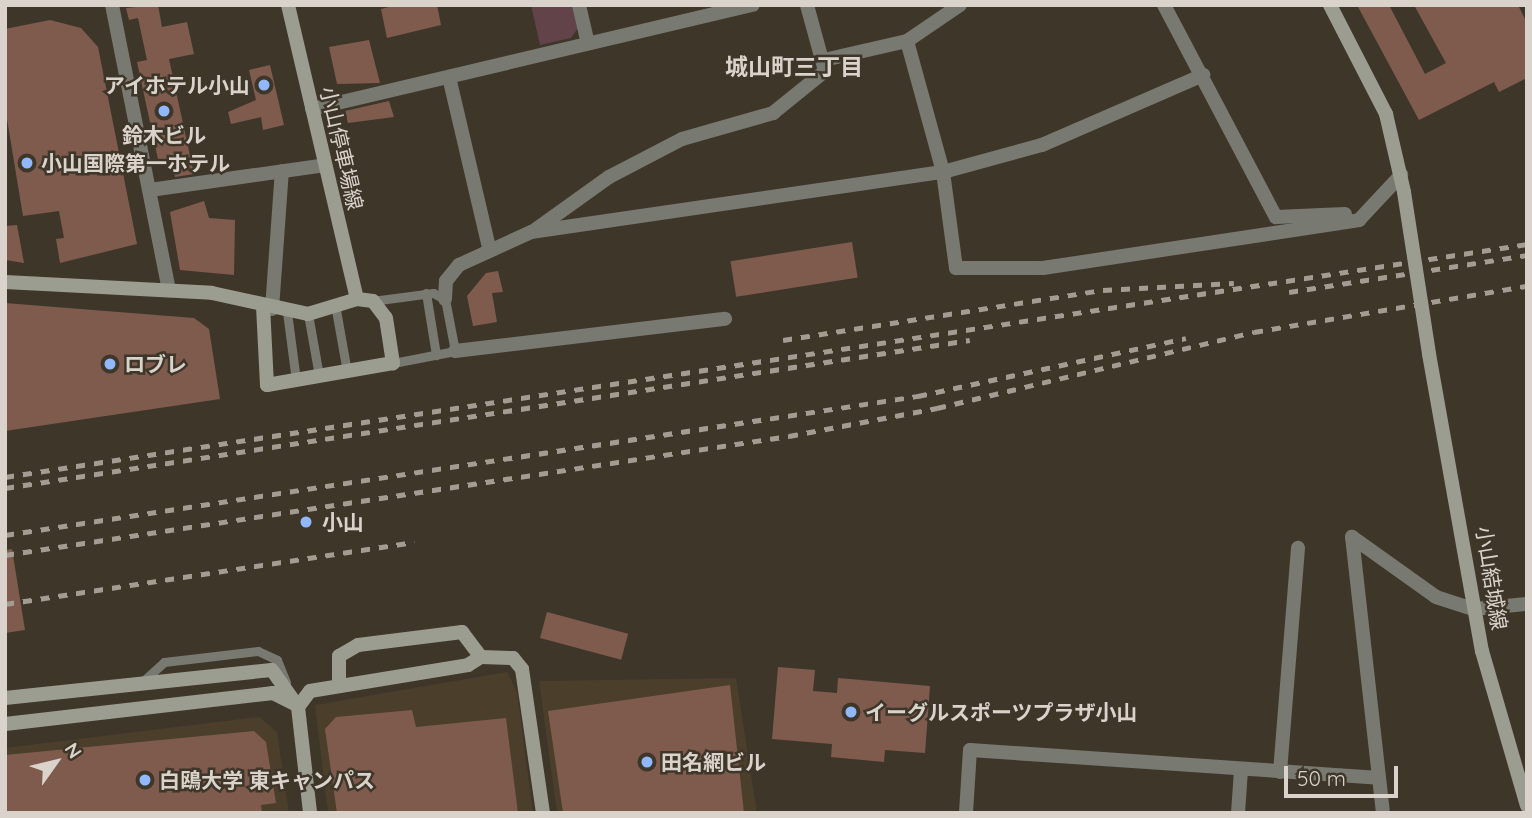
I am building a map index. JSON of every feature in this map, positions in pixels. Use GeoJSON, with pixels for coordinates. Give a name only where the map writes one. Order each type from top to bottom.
{"type":"FeatureCollection","features":[{"type":"Feature","properties":{"kind":"street"},"geometry":{"type":"LineString","coordinates":[[112,5],[169,290]]}},
{"type":"Feature","properties":{"kind":"street","name":"小山停車場線"},"geometry":{"type":"LineString","coordinates":[[288,5],[356,299]]}},
{"type":"Feature","properties":{"kind":"street"},"geometry":{"type":"LineString","coordinates":[[579,5],[587,41]]}},
{"type":"Feature","properties":{"kind":"street"},"geometry":{"type":"LineString","coordinates":[[312,109],[587,41],[753,5]]}},
{"type":"Feature","properties":{"kind":"street"},"geometry":{"type":"LineString","coordinates":[[531,233],[610,177],[682,139],[773,113],[825,71],[807,5]]}},
{"type":"Feature","properties":{"kind":"street"},"geometry":{"type":"LineString","coordinates":[[824,60],[906,41],[960,5]]}},
{"type":"Feature","properties":{"kind":"street"},"geometry":{"type":"LineString","coordinates":[[1164,5],[1276,216],[1359,220]]}},
{"type":"Feature","properties":{"kind":"street"},"geometry":{"type":"LineString","coordinates":[[906,41],[943,172],[956,268],[1043,268],[1359,220],[1402,176],[1386,114],[1330,5]]}},
{"type":"Feature","properties":{"kind":"street"},"geometry":{"type":"LineString","coordinates":[[444,299],[446,281],[459,265],[489,248],[531,233],[943,172],[1042,145],[1203,75]]}},
{"type":"Feature","properties":{"kind":"street"},"geometry":{"type":"LineString","coordinates":[[449,77],[489,248]]}},
{"type":"Feature","properties":{"kind":"street"},"geometry":{"type":"LineString","coordinates":[[150,190],[325,165]]}},
{"type":"Feature","properties":{"kind":"street"},"geometry":{"type":"LineString","coordinates":[[5,282],[228,295],[274,309],[308,314],[336,310],[356,299],[382,309],[393,363],[267,385],[274,309],[282,171]]}},
{"type":"Feature","properties":{"kind":"street","name":"小山結城線"},"geometry":{"type":"LineString","coordinates":[[1402,176],[1429,354],[1455,474],[1474,609],[1527,806]]}},
{"type":"Feature","properties":{"kind":"street"},"geometry":{"type":"LineString","coordinates":[[455,352],[725,318]]}},
{"type":"Feature","properties":{"kind":"street"},"geometry":{"type":"LineString","coordinates":[[1383,813],[1352,537],[1436,597],[1474,609],[1527,604]]}},
{"type":"Feature","properties":{"kind":"street"},"geometry":{"type":"LineString","coordinates":[[1280,772],[1298,548]]}},
{"type":"Feature","properties":{"kind":"street"},"geometry":{"type":"LineString","coordinates":[[338,685],[339,656],[358,645],[462,632],[481,657]]}},
{"type":"Feature","properties":{"kind":"street"},"geometry":{"type":"LineString","coordinates":[[298,707],[310,691],[468,665],[481,657],[507,656],[522,669],[543,813]]}},
{"type":"Feature","properties":{"kind":"street"},"geometry":{"type":"LineString","coordinates":[[5,698],[262,668],[287,684],[298,707],[310,813]]}},
{"type":"Feature","properties":{"kind":"street"},"geometry":{"type":"LineString","coordinates":[[5,724],[273,693],[298,707]]}},
{"type":"Feature","properties":{"kind":"street"},"geometry":{"type":"LineString","coordinates":[[965,813],[970,750],[1379,778]]}},
{"type":"Feature","properties":{"kind":"street"},"geometry":{"type":"LineString","coordinates":[[1237,813],[1241,770]]}},
{"type":"Feature","properties":{"kind":"lane"},"geometry":{"type":"LineString","coordinates":[[356,299],[426,293],[444,299],[455,352],[393,363]]}},
{"type":"Feature","properties":{"kind":"lane"},"geometry":{"type":"LineString","coordinates":[[426,293],[436,355]]}},
{"type":"Feature","properties":{"kind":"lane"},"geometry":{"type":"LineString","coordinates":[[274,309],[296,380]]}},
{"type":"Feature","properties":{"kind":"lane"},"geometry":{"type":"LineString","coordinates":[[336,310],[347,372]]}},
{"type":"Feature","properties":{"kind":"lane"},"geometry":{"type":"LineString","coordinates":[[308,314],[320,376]]}},
{"type":"Feature","properties":{"kind":"shaded area"},"geometry":{"type":"Polygon","coordinates":[[[531,5],[573,5],[578,28],[571,38],[540,45],[531,5]]]}},
{"type":"Feature","properties":{"kind":"shaded area"},"geometry":{"type":"Polygon","coordinates":[[[507,672],[517,692],[533,813],[328,813],[315,705],[507,672]]]}},
{"type":"Feature","properties":{"kind":"shaded area","name":"田名網ビル"},"geometry":{"type":"Polygon","coordinates":[[[736,678],[757,813],[557,813],[539,681],[736,678]]]}},
{"type":"Feature","properties":{"kind":"shaded area","name":"白鴎大学 東キャンパス"},"geometry":{"type":"Polygon","coordinates":[[[259,717],[277,732],[289,813],[5,813],[5,748],[259,717]]]}},
{"type":"Feature","properties":{"kind":"building","name":"鈴木ビル"},"geometry":{"type":"Polygon","coordinates":[[[158,5],[162,27],[187,22],[194,54],[169,59],[194,174],[175,177],[172,161],[159,164],[137,62],[147,60],[138,18],[129,20],[126,8],[158,5]]]}},
{"type":"Feature","properties":{"kind":"building"},"geometry":{"type":"Polygon","coordinates":[[[397,5],[437,5],[441,25],[387,38],[381,9],[397,5]]]}},
{"type":"Feature","properties":{"kind":"building"},"geometry":{"type":"Polygon","coordinates":[[[1357,5],[1389,5],[1425,74],[1446,63],[1414,5],[1518,5],[1527,23],[1527,78],[1499,92],[1494,82],[1419,120],[1357,5]]]}},
{"type":"Feature","properties":{"kind":"building"},"geometry":{"type":"Polygon","coordinates":[[[50,20],[81,28],[98,47],[137,244],[60,263],[56,239],[64,238],[59,211],[23,216],[5,107],[5,29],[50,20]]]}},
{"type":"Feature","properties":{"kind":"building"},"geometry":{"type":"Polygon","coordinates":[[[369,40],[380,83],[337,84],[329,47],[369,40]]]}},
{"type":"Feature","properties":{"kind":"building","name":"アイホテル小山"},"geometry":{"type":"Polygon","coordinates":[[[270,65],[284,125],[263,130],[261,117],[231,124],[228,112],[256,100],[249,70],[270,65]]]}},
{"type":"Feature","properties":{"kind":"building"},"geometry":{"type":"Polygon","coordinates":[[[389,101],[394,117],[348,123],[345,111],[389,101]]]}},
{"type":"Feature","properties":{"kind":"building"},"geometry":{"type":"Polygon","coordinates":[[[204,201],[209,218],[235,220],[234,275],[180,270],[170,212],[204,201]]]}},
{"type":"Feature","properties":{"kind":"building"},"geometry":{"type":"Polygon","coordinates":[[[17,225],[24,263],[5,260],[5,226],[17,225]]]}},
{"type":"Feature","properties":{"kind":"building"},"geometry":{"type":"Polygon","coordinates":[[[852,242],[858,278],[736,297],[731,261],[852,242]]]}},
{"type":"Feature","properties":{"kind":"building"},"geometry":{"type":"Polygon","coordinates":[[[498,271],[503,292],[492,293],[497,322],[473,326],[467,296],[486,273],[498,271]]]}},
{"type":"Feature","properties":{"kind":"building","name":"ロブレ"},"geometry":{"type":"Polygon","coordinates":[[[5,303],[194,318],[209,329],[220,399],[5,431],[5,303]]]}},
{"type":"Feature","properties":{"kind":"building"},"geometry":{"type":"Polygon","coordinates":[[[12,549],[25,630],[5,633],[5,550],[12,549]]]}},
{"type":"Feature","properties":{"kind":"building"},"geometry":{"type":"Polygon","coordinates":[[[547,612],[628,634],[621,660],[540,638],[547,612]]]}},
{"type":"Feature","properties":{"kind":"building","name":"イーグルスポーツプラザ小山"},"geometry":{"type":"Polygon","coordinates":[[[778,667],[815,670],[813,691],[837,693],[838,678],[930,686],[925,753],[885,750],[884,762],[831,757],[832,744],[772,739],[778,667]]]}},
{"type":"Feature","properties":{"kind":"building","name":"田名網ビル"},"geometry":{"type":"Polygon","coordinates":[[[730,685],[744,813],[563,813],[548,711],[730,685]]]}},
{"type":"Feature","properties":{"kind":"building"},"geometry":{"type":"Polygon","coordinates":[[[412,710],[416,727],[506,718],[518,813],[337,813],[325,729],[336,717],[412,710]]]}},
{"type":"Feature","properties":{"kind":"building","name":"白鴎大学 東キャンパス"},"geometry":{"type":"Polygon","coordinates":[[[254,731],[266,742],[276,803],[261,805],[262,813],[6,813],[5,755],[254,731]]]}},
{"type":"Feature","properties":{"kind":"railway"},"geometry":{"type":"LineString","coordinates":[[5,477],[1527,244]]}},
{"type":"Feature","properties":{"kind":"railway"},"geometry":{"type":"LineString","coordinates":[[1289,292],[1527,255]]}},
{"type":"Feature","properties":{"kind":"railway"},"geometry":{"type":"LineString","coordinates":[[783,340],[1103,290],[1234,283]]}},
{"type":"Feature","properties":{"kind":"railway"},"geometry":{"type":"LineString","coordinates":[[5,555],[789,436],[937,408],[1254,332],[1527,286]]}},
{"type":"Feature","properties":{"kind":"railway"},"geometry":{"type":"LineString","coordinates":[[5,535],[918,396],[1186,338]]}},
{"type":"Feature","properties":{"kind":"railway"},"geometry":{"type":"LineString","coordinates":[[5,488],[970,340]]}},
{"type":"Feature","properties":{"kind":"railway"},"geometry":{"type":"LineString","coordinates":[[5,604],[414,542]]}},
{"type":"Feature","properties":{"kind":"place","name":"アイホテル小山"},"geometry":{"type":"Point","coordinates":[264,85]}},
{"type":"Feature","properties":{"kind":"place","name":"鈴木ビル"},"geometry":{"type":"Point","coordinates":[164,111]}},
{"type":"Feature","properties":{"kind":"place","name":"小山国際第一ホテル"},"geometry":{"type":"Point","coordinates":[27,163]}},
{"type":"Feature","properties":{"kind":"place","name":"ロブレ"},"geometry":{"type":"Point","coordinates":[110,364]}},
{"type":"Feature","properties":{"kind":"place","name":"小山"},"geometry":{"type":"Point","coordinates":[306,522]}},
{"type":"Feature","properties":{"kind":"place","name":"イーグルスポーツプラザ小山"},"geometry":{"type":"Point","coordinates":[851,712]}},
{"type":"Feature","properties":{"kind":"place","name":"田名網ビル"},"geometry":{"type":"Point","coordinates":[647,762]}},
{"type":"Feature","properties":{"kind":"place","name":"白鴎大学 東キャンパス"},"geometry":{"type":"Point","coordinates":[145,780]}},
{"type":"Feature","properties":{"kind":"district","name":"城山町三丁目"},"geometry":{"type":"Point","coordinates":[794,67]}}]}
